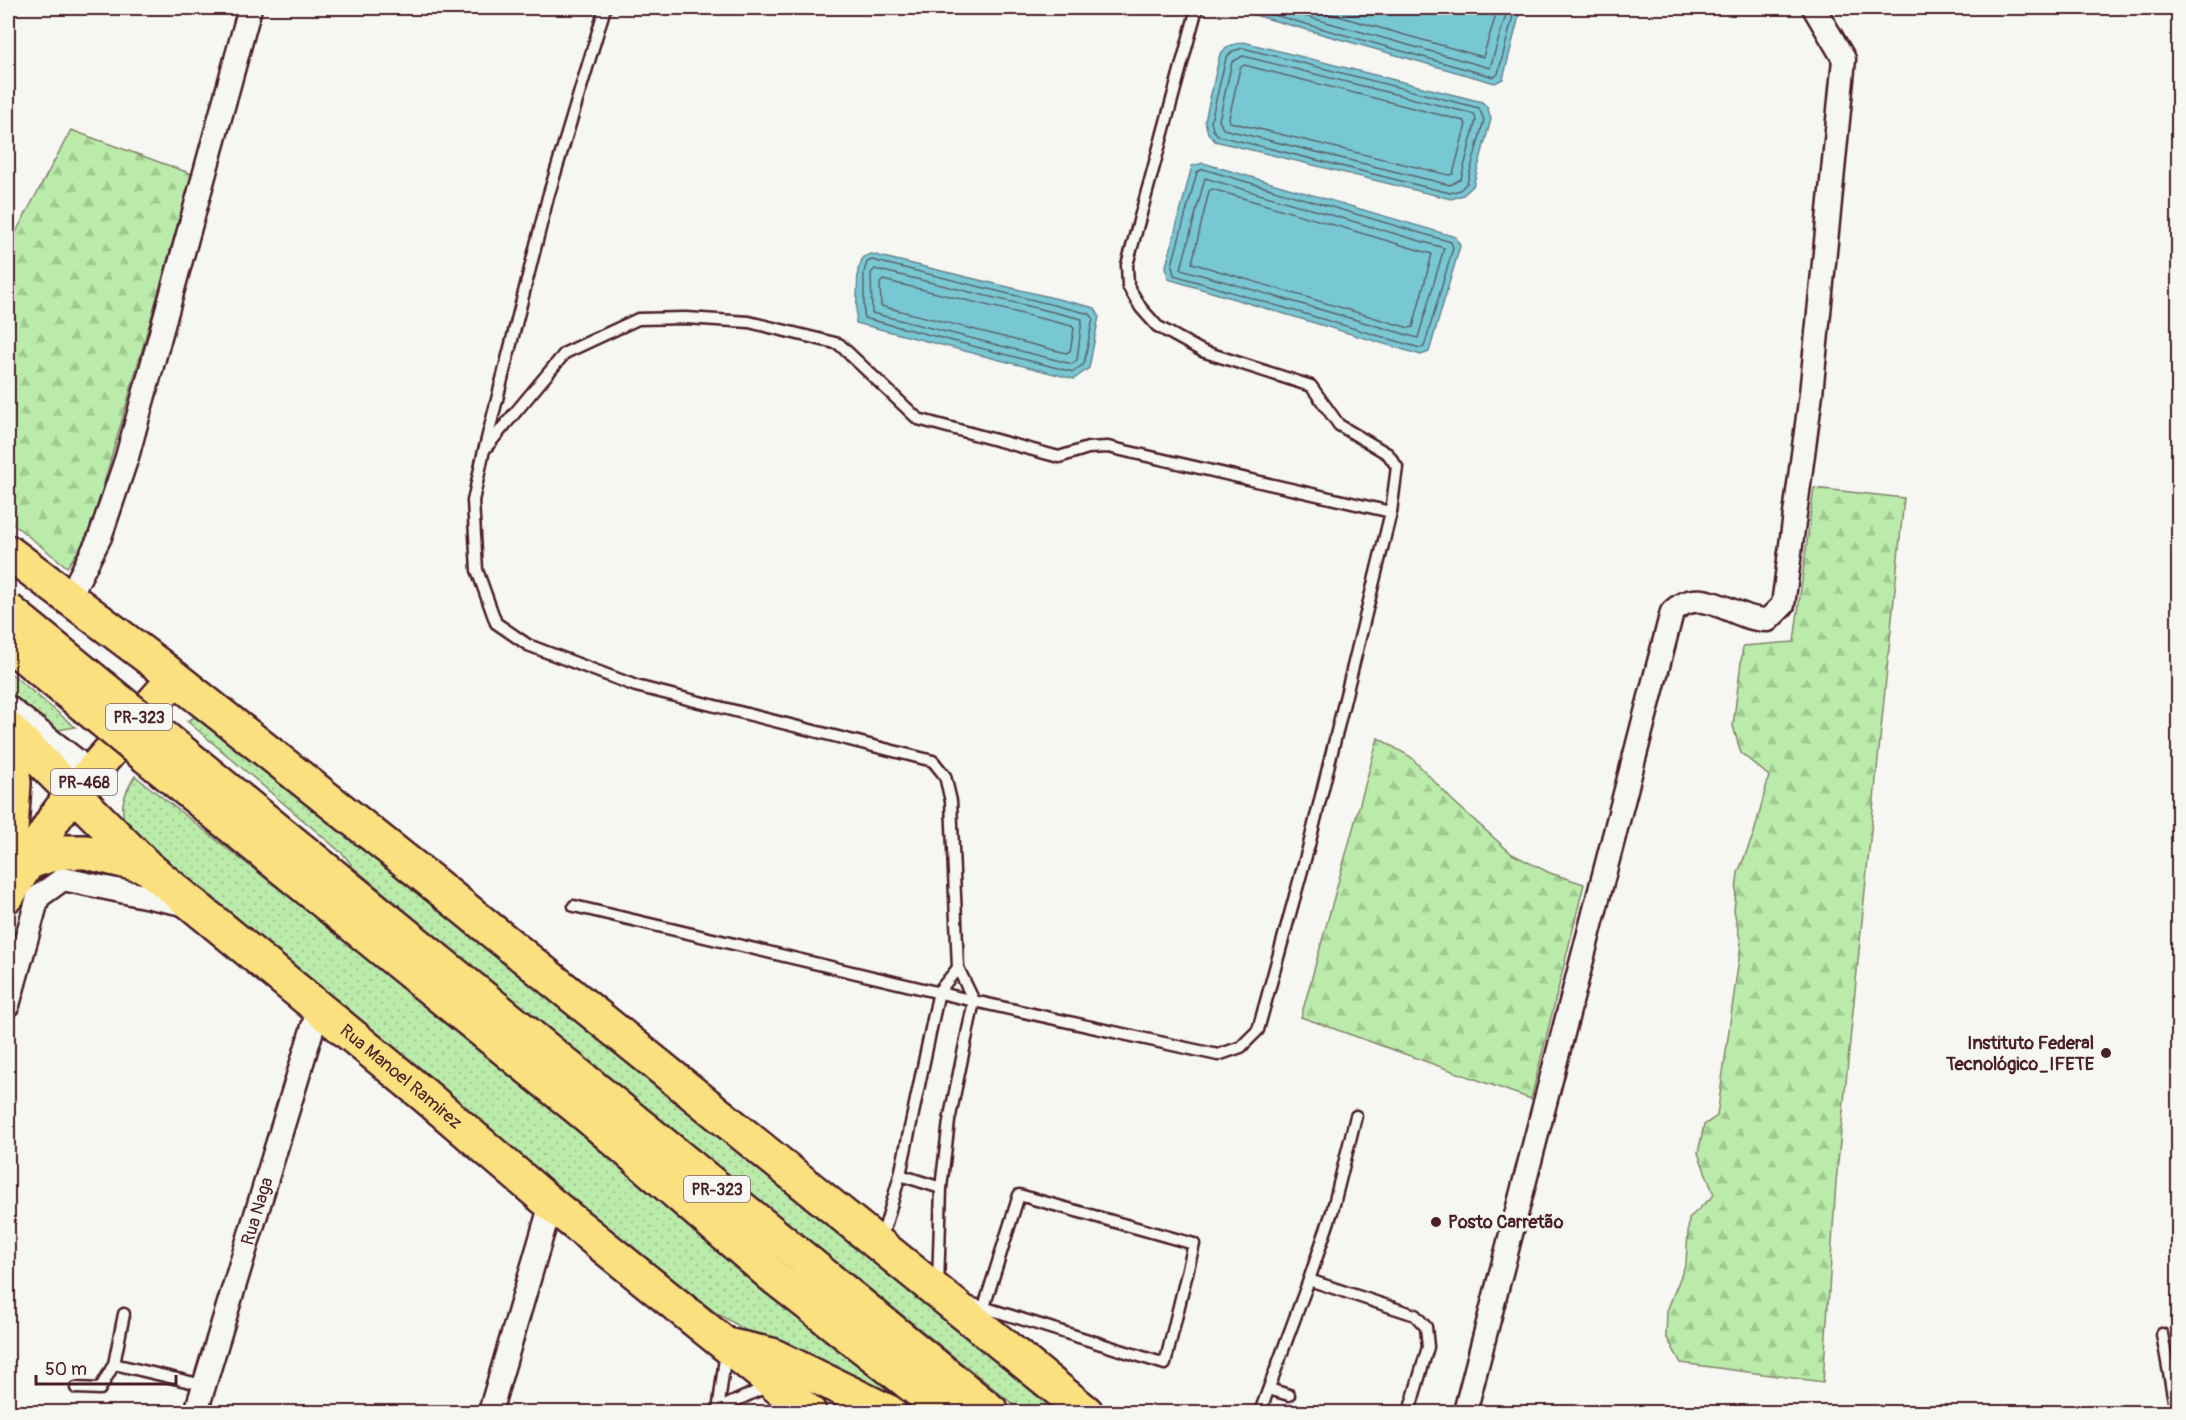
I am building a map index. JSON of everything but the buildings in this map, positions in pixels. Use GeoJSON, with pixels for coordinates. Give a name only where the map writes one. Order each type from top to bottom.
{"type":"FeatureCollection","features":[{"type":"Feature","properties":{"kind":"main road"},"geometry":{"type":"LineString","coordinates":[[8,552],[68,600],[165,671],[417,870],[874,1238],[1086,1413]]}},
{"type":"Feature","properties":{"kind":"main road","name":"PR-323"},"geometry":{"type":"LineString","coordinates":[[8,610],[262,835],[774,1277],[946,1413]]}},
{"type":"Feature","properties":{"kind":"main road","name":"PR-323"},"geometry":{"type":"LineString","coordinates":[[8,643],[262,835],[992,1413]]}},
{"type":"Feature","properties":{"kind":"main road","name":"PR-468"},"geometry":{"type":"LineString","coordinates":[[8,895],[15,854],[70,778],[165,671]]}},
{"type":"Feature","properties":{"kind":"main road"},"geometry":{"type":"LineString","coordinates":[[8,728],[14,783],[15,854],[86,852],[147,867]]}},
{"type":"Feature","properties":{"kind":"main road","name":"Rua Manoel Ramirez"},"geometry":{"type":"LineString","coordinates":[[8,728],[70,778],[147,867],[318,1010],[423,1094],[550,1204],[809,1413]]}},
{"type":"Feature","properties":{"kind":"main road"},"geometry":{"type":"LineString","coordinates":[[727,1345],[772,1355],[889,1413]]}},
{"type":"Feature","properties":{"kind":"street"},"geometry":{"type":"LineString","coordinates":[[68,600],[100,537],[127,458],[250,8]]}},
{"type":"Feature","properties":{"kind":"street"},"geometry":{"type":"LineString","coordinates":[[1465,1413],[1672,612],[1678,605],[1708,600],[1757,620],[1767,620],[1784,605],[1811,394],[1844,59],[1814,8]]}},
{"type":"Feature","properties":{"kind":"street"},"geometry":{"type":"LineString","coordinates":[[8,708],[70,778]]}},
{"type":"Feature","properties":{"kind":"street"},"geometry":{"type":"LineString","coordinates":[[8,1005],[13,973],[38,897],[63,879],[196,906]]}},
{"type":"Feature","properties":{"kind":"street","name":"Rua Naga"},"geometry":{"type":"LineString","coordinates":[[196,1413],[318,1010]]}},
{"type":"Feature","properties":{"kind":"street"},"geometry":{"type":"LineString","coordinates":[[490,1413],[550,1204]]}},
{"type":"Feature","properties":{"kind":"lane"},"geometry":{"type":"LineString","coordinates":[[605,8],[548,197],[484,450],[473,501],[477,570],[496,623],[528,645],[636,686],[933,761],[945,776],[951,801],[958,968],[974,1001],[949,1121],[941,1188],[938,1293],[1165,1364],[1194,1244],[1019,1195],[984,1307]]}},
{"type":"Feature","properties":{"kind":"lane"},"geometry":{"type":"LineString","coordinates":[[574,906],[974,1001],[1218,1055],[1241,1047],[1258,1030],[1309,845],[1391,512],[1397,467],[1388,454],[1339,425],[1311,386],[1193,346],[1157,326],[1141,308],[1128,286],[1127,266],[1197,8]]}},
{"type":"Feature","properties":{"kind":"lane"},"geometry":{"type":"LineString","coordinates":[[484,450],[565,353],[638,318],[749,322],[839,344],[918,418],[1059,457],[1088,448],[1108,447],[1391,512]]}},
{"type":"Feature","properties":{"kind":"lane"},"geometry":{"type":"LineString","coordinates":[[874,1238],[885,1227],[900,1175],[939,992],[958,968]]}},
{"type":"Feature","properties":{"kind":"lane"},"geometry":{"type":"LineString","coordinates":[[1260,1413],[1332,1212],[1356,1116]]}},
{"type":"Feature","properties":{"kind":"lane"},"geometry":{"type":"LineString","coordinates":[[900,1175],[941,1188]]}},
{"type":"Feature","properties":{"kind":"lane"},"geometry":{"type":"LineString","coordinates":[[1309,1280],[1415,1315],[1426,1327],[1428,1347],[1409,1413]]}},
{"type":"Feature","properties":{"kind":"lane"},"geometry":{"type":"LineString","coordinates":[[76,1388],[100,1389],[114,1364],[124,1314]]}},
{"type":"Feature","properties":{"kind":"lane"},"geometry":{"type":"LineString","coordinates":[[2162,1334],[2176,1413]]}},
{"type":"Feature","properties":{"kind":"lane"},"geometry":{"type":"LineString","coordinates":[[719,1410],[727,1345]]}},
{"type":"Feature","properties":{"kind":"lane"},"geometry":{"type":"LineString","coordinates":[[114,1364],[203,1385]]}},
{"type":"Feature","properties":{"kind":"lane"},"geometry":{"type":"LineString","coordinates":[[719,1410],[774,1384]]}},
{"type":"Feature","properties":{"kind":"lane"},"geometry":{"type":"LineString","coordinates":[[1269,1389],[1290,1395]]}},
{"type":"Feature","properties":{"kind":"green space"},"geometry":{"type":"Polygon","coordinates":[[[71,130],[192,174],[89,536],[67,567],[8,520],[8,258],[17,230],[71,130]]]}},
{"type":"Feature","properties":{"kind":"green space"},"geometry":{"type":"Polygon","coordinates":[[[1814,488],[1904,498],[1836,1182],[1823,1382],[1681,1363],[1666,1336],[1667,1311],[1686,1263],[1689,1218],[1714,1195],[1698,1153],[1704,1125],[1717,1116],[1741,944],[1734,910],[1738,873],[1754,833],[1769,776],[1741,753],[1733,726],[1743,646],[1794,642],[1814,488]]]}},
{"type":"Feature","properties":{"kind":"green space"},"geometry":{"type":"Polygon","coordinates":[[[8,671],[75,727],[52,731],[8,695],[8,671]]]}},
{"type":"Feature","properties":{"kind":"green space"},"geometry":{"type":"Polygon","coordinates":[[[195,717],[209,723],[289,792],[355,841],[1061,1412],[1023,1412],[543,1026],[353,867],[344,855],[187,721],[195,717]]]}},
{"type":"Feature","properties":{"kind":"green space"},"geometry":{"type":"Polygon","coordinates":[[[1378,738],[1411,757],[1452,800],[1512,854],[1550,873],[1584,884],[1531,1099],[1301,1017],[1378,738]]]}},
{"type":"Feature","properties":{"kind":"green space"},"geometry":{"type":"Polygon","coordinates":[[[135,776],[308,912],[923,1412],[772,1346],[715,1312],[532,1168],[290,969],[127,828],[123,814],[124,801],[135,776]]]}},
{"type":"Feature","properties":{"kind":"water"},"geometry":{"type":"Polygon","coordinates":[[[1237,8],[1521,8],[1503,79],[1495,83],[1237,10],[1237,8]]]}},
{"type":"Feature","properties":{"kind":"water"},"geometry":{"type":"Polygon","coordinates":[[[1243,42],[1482,102],[1487,107],[1491,119],[1473,186],[1463,195],[1451,199],[1215,141],[1208,133],[1205,121],[1220,54],[1229,46],[1243,42]]]}},
{"type":"Feature","properties":{"kind":"water"},"geometry":{"type":"Polygon","coordinates":[[[1203,163],[1456,237],[1460,246],[1429,352],[1421,355],[1168,279],[1166,266],[1192,166],[1203,163]]]}},
{"type":"Feature","properties":{"kind":"water"},"geometry":{"type":"Polygon","coordinates":[[[871,254],[1095,308],[1099,316],[1089,368],[1074,379],[856,323],[858,270],[863,257],[871,254]]]}},
{"type":"Feature","properties":{"kind":"place","name":"Instituto Federal Tecnológico_IFETE"},"geometry":{"type":"Point","coordinates":[2106,1053]}},
{"type":"Feature","properties":{"kind":"place","name":"Posto Carretão"},"geometry":{"type":"Point","coordinates":[1436,1222]}}]}
